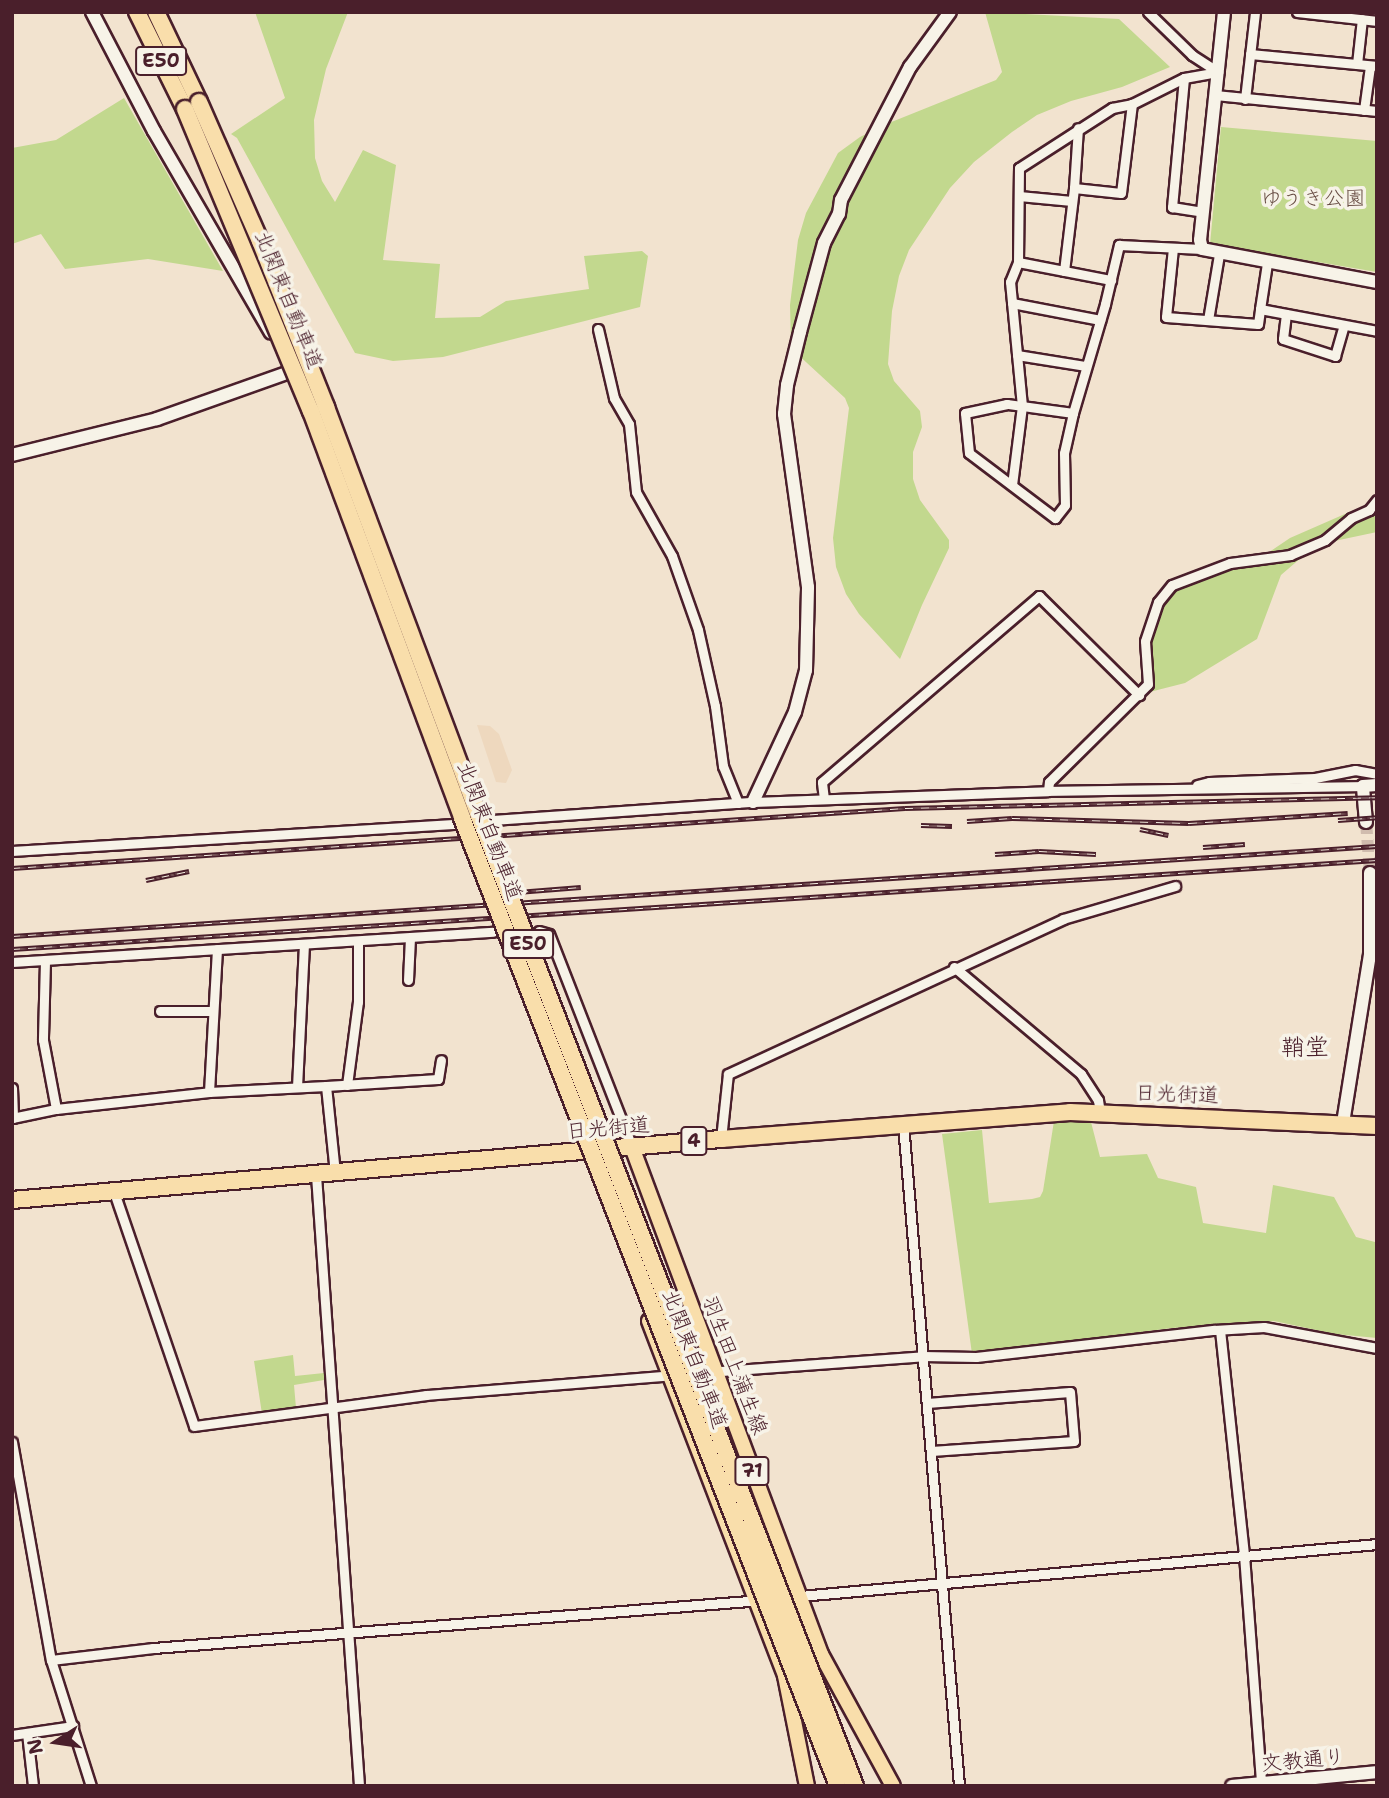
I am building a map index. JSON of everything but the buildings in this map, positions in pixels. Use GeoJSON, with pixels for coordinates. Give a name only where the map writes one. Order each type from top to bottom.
{"type":"FeatureCollection","features":[{"type":"Feature","properties":{"kind":"highway","name":"北関東自動車道"},"geometry":{"type":"LineString","coordinates":[[137,12],[192,106],[260,241],[326,407],[479,816],[855,1786]]}},
{"type":"Feature","properties":{"kind":"highway","name":"北関東自動車道"},"geometry":{"type":"LineString","coordinates":[[156,12],[311,411],[462,818],[838,1786]]}},
{"type":"Feature","properties":{"kind":"highway","name":"日光街道"},"geometry":{"type":"LineString","coordinates":[[12,1200],[904,1124],[1101,1112],[1377,1126]]}},
{"type":"Feature","properties":{"kind":"main road","name":"羽生田上蒲生線"},"geometry":{"type":"LineString","coordinates":[[632,1147],[798,1595],[830,1673],[893,1786]]}},
{"type":"Feature","properties":{"kind":"main road","name":"71"},"geometry":{"type":"LineString","coordinates":[[590,1151],[669,1376],[785,1676],[807,1786]]}},
{"type":"Feature","properties":{"kind":"street"},"geometry":{"type":"LineString","coordinates":[[92,12],[154,131],[255,301],[290,372],[460,822]]}},
{"type":"Feature","properties":{"kind":"street"},"geometry":{"type":"LineString","coordinates":[[753,802],[796,712],[806,670],[808,587],[785,414],[787,385],[824,243],[839,214],[841,200],[904,77],[950,12]]}},
{"type":"Feature","properties":{"kind":"street"},"geometry":{"type":"LineString","coordinates":[[1148,12],[1192,55],[1218,72]]}},
{"type":"Feature","properties":{"kind":"street"},"geometry":{"type":"LineString","coordinates":[[1202,249],[1203,212],[1224,12]]}},
{"type":"Feature","properties":{"kind":"street"},"geometry":{"type":"LineString","coordinates":[[1245,99],[1255,12]]}},
{"type":"Feature","properties":{"kind":"street"},"geometry":{"type":"LineString","coordinates":[[1297,12],[1377,20]]}},
{"type":"Feature","properties":{"kind":"street"},"geometry":{"type":"LineString","coordinates":[[1357,64],[1362,19]]}},
{"type":"Feature","properties":{"kind":"street"},"geometry":{"type":"LineString","coordinates":[[1250,54],[1373,66],[1364,110]]}},
{"type":"Feature","properties":{"kind":"street"},"geometry":{"type":"LineString","coordinates":[[1012,485],[1022,406],[1010,282],[1018,262],[1019,168],[1112,108],[1132,104],[1184,78],[1218,72]]}},
{"type":"Feature","properties":{"kind":"street"},"geometry":{"type":"LineString","coordinates":[[1184,78],[1172,206],[1203,212]]}},
{"type":"Feature","properties":{"kind":"street"},"geometry":{"type":"LineString","coordinates":[[1215,95],[1377,111]]}},
{"type":"Feature","properties":{"kind":"street"},"geometry":{"type":"LineString","coordinates":[[1074,188],[1121,193],[1132,104]]}},
{"type":"Feature","properties":{"kind":"street"},"geometry":{"type":"LineString","coordinates":[[1063,271],[1074,188],[1078,128]]}},
{"type":"Feature","properties":{"kind":"street"},"geometry":{"type":"LineString","coordinates":[[1019,196],[1072,201]]}},
{"type":"Feature","properties":{"kind":"street"},"geometry":{"type":"LineString","coordinates":[[1073,413],[1007,404],[965,413],[969,453],[1055,518],[1065,505],[1064,453],[1119,245],[1202,249],[1377,282]]}},
{"type":"Feature","properties":{"kind":"street"},"geometry":{"type":"LineString","coordinates":[[1173,248],[1166,317],[1258,324],[1267,263]]}},
{"type":"Feature","properties":{"kind":"street"},"geometry":{"type":"LineString","coordinates":[[1208,320],[1219,254]]}},
{"type":"Feature","properties":{"kind":"street"},"geometry":{"type":"LineString","coordinates":[[1018,262],[1111,280]]}},
{"type":"Feature","properties":{"kind":"street"},"geometry":{"type":"LineString","coordinates":[[1012,303],[1100,320]]}},
{"type":"Feature","properties":{"kind":"street"},"geometry":{"type":"LineString","coordinates":[[1260,309],[1377,331]]}},
{"type":"Feature","properties":{"kind":"street"},"geometry":{"type":"LineString","coordinates":[[1286,314],[1283,339],[1335,356],[1344,325]]}},
{"type":"Feature","properties":{"kind":"street"},"geometry":{"type":"LineString","coordinates":[[598,329],[614,398],[629,424],[636,492],[672,556],[698,630],[715,706],[723,766],[738,803]]}},
{"type":"Feature","properties":{"kind":"street"},"geometry":{"type":"LineString","coordinates":[[1017,355],[1086,366]]}},
{"type":"Feature","properties":{"kind":"street"},"geometry":{"type":"LineString","coordinates":[[12,455],[96,437],[157,419],[290,372]]}},
{"type":"Feature","properties":{"kind":"street"},"geometry":{"type":"LineString","coordinates":[[1048,791],[1049,782],[1148,684],[1144,659],[1148,629],[1158,601],[1172,585],[1230,564],[1290,555],[1325,540],[1352,518],[1373,513],[1377,500]]}},
{"type":"Feature","properties":{"kind":"street"},"geometry":{"type":"LineString","coordinates":[[824,799],[822,782],[1038,596],[1139,695]]}},
{"type":"Feature","properties":{"kind":"street"},"geometry":{"type":"LineString","coordinates":[[1182,790],[1209,782],[1315,778],[1355,770],[1377,774]]}},
{"type":"Feature","properties":{"kind":"street"},"geometry":{"type":"LineString","coordinates":[[12,850],[753,802],[1048,791],[1377,785]]}},
{"type":"Feature","properties":{"kind":"street"},"geometry":{"type":"LineString","coordinates":[[1363,786],[1366,821]]}},
{"type":"Feature","properties":{"kind":"street"},"geometry":{"type":"LineString","coordinates":[[1343,1123],[1370,954],[1370,873]]}},
{"type":"Feature","properties":{"kind":"street"},"geometry":{"type":"LineString","coordinates":[[721,1139],[728,1074],[954,967],[1063,919],[1174,886]]}},
{"type":"Feature","properties":{"kind":"street"},"geometry":{"type":"LineString","coordinates":[[539,931],[549,934],[632,1147]]}},
{"type":"Feature","properties":{"kind":"street"},"geometry":{"type":"LineString","coordinates":[[12,962],[493,932]]}},
{"type":"Feature","properties":{"kind":"street"},"geometry":{"type":"LineString","coordinates":[[408,980],[410,938]]}},
{"type":"Feature","properties":{"kind":"street"},"geometry":{"type":"LineString","coordinates":[[347,1085],[358,1002],[358,941]]}},
{"type":"Feature","properties":{"kind":"street"},"geometry":{"type":"LineString","coordinates":[[297,1087],[304,944]]}},
{"type":"Feature","properties":{"kind":"street"},"geometry":{"type":"LineString","coordinates":[[209,1092],[217,950]]}},
{"type":"Feature","properties":{"kind":"street"},"geometry":{"type":"LineString","coordinates":[[45,961],[43,1040],[56,1109]]}},
{"type":"Feature","properties":{"kind":"street"},"geometry":{"type":"LineString","coordinates":[[954,967],[1081,1074],[1094,1091],[1101,1112]]}},
{"type":"Feature","properties":{"kind":"street"},"geometry":{"type":"LineString","coordinates":[[160,1011],[214,1011]]}},
{"type":"Feature","properties":{"kind":"street"},"geometry":{"type":"LineString","coordinates":[[12,1088],[13,1118],[56,1109],[209,1092],[438,1079],[441,1060]]}},
{"type":"Feature","properties":{"kind":"street"},"geometry":{"type":"LineString","coordinates":[[326,1086],[335,1173]]}},
{"type":"Feature","properties":{"kind":"street"},"geometry":{"type":"LineString","coordinates":[[904,1124],[960,1786]]}},
{"type":"Feature","properties":{"kind":"street"},"geometry":{"type":"LineString","coordinates":[[316,1175],[359,1786]]}},
{"type":"Feature","properties":{"kind":"street"},"geometry":{"type":"LineString","coordinates":[[114,1192],[194,1426],[426,1395],[923,1356],[976,1357],[1220,1329],[1276,1328],[1377,1348]]}},
{"type":"Feature","properties":{"kind":"street"},"geometry":{"type":"LineString","coordinates":[[1220,1329],[1244,1555],[1261,1783]]}},
{"type":"Feature","properties":{"kind":"street"},"geometry":{"type":"LineString","coordinates":[[927,1403],[1070,1392],[1073,1441],[931,1451]]}},
{"type":"Feature","properties":{"kind":"street"},"geometry":{"type":"LineString","coordinates":[[12,1442],[51,1660],[91,1786]]}},
{"type":"Feature","properties":{"kind":"street"},"geometry":{"type":"LineString","coordinates":[[51,1660],[153,1648],[349,1635],[1377,1544]]}},
{"type":"Feature","properties":{"kind":"street"},"geometry":{"type":"LineString","coordinates":[[12,1735],[73,1726]]}},
{"type":"Feature","properties":{"kind":"street"},"geometry":{"type":"LineString","coordinates":[[27,1733],[33,1786]]}},
{"type":"Feature","properties":{"kind":"street","name":"文教通り"},"geometry":{"type":"LineString","coordinates":[[1232,1786],[1377,1772]]}},
{"type":"Feature","properties":{"kind":"shaded area"},"geometry":{"type":"Polygon","coordinates":[[[477,725],[490,726],[499,734],[512,770],[506,783],[496,782],[477,725]]]}},
{"type":"Feature","properties":{"kind":"green space"},"geometry":{"type":"Polygon","coordinates":[[[255,12],[348,12],[326,69],[314,120],[315,158],[322,181],[335,202],[363,150],[396,165],[383,260],[440,264],[435,318],[480,317],[506,301],[589,289],[584,256],[642,251],[648,256],[640,307],[443,357],[393,361],[355,353],[237,138],[231,134],[285,98],[255,12]]]}},
{"type":"Feature","properties":{"kind":"green space"},"geometry":{"type":"Polygon","coordinates":[[[985,12],[1119,19],[1170,67],[1122,87],[1071,101],[1037,115],[1012,132],[974,162],[950,188],[909,250],[899,276],[892,311],[888,364],[894,381],[920,411],[922,427],[913,452],[913,479],[920,500],[949,540],[949,548],[900,659],[859,614],[846,594],[836,567],[833,538],[849,408],[845,398],[794,351],[791,343],[790,305],[798,240],[806,213],[838,153],[860,137],[889,123],[996,80],[1002,72],[985,12]]]}},
{"type":"Feature","properties":{"kind":"green space"},"geometry":{"type":"Polygon","coordinates":[[[124,98],[223,271],[148,259],[65,269],[41,234],[12,244],[12,148],[56,140],[124,98]]]}},
{"type":"Feature","properties":{"kind":"green space","name":"ゆうき公園"},"geometry":{"type":"Polygon","coordinates":[[[1221,127],[1377,141],[1377,272],[1210,244],[1221,127]]]}},
{"type":"Feature","properties":{"kind":"green space"},"geometry":{"type":"Polygon","coordinates":[[[1354,510],[1377,510],[1377,532],[1325,543],[1302,557],[1281,575],[1257,639],[1185,683],[1134,696],[1144,674],[1152,612],[1189,575],[1215,562],[1265,555],[1290,538],[1354,510]]]}},
{"type":"Feature","properties":{"kind":"green space"},"geometry":{"type":"Polygon","coordinates":[[[1054,1121],[1091,1122],[1100,1157],[1147,1154],[1158,1178],[1196,1187],[1203,1223],[1266,1233],[1273,1185],[1334,1197],[1356,1237],[1375,1242],[1377,1338],[1335,1334],[1274,1321],[1172,1328],[972,1354],[942,1134],[982,1130],[989,1203],[1032,1199],[1040,1197],[1043,1191],[1054,1121]]]}},
{"type":"Feature","properties":{"kind":"green space"},"geometry":{"type":"Polygon","coordinates":[[[293,1355],[295,1376],[324,1373],[324,1380],[294,1385],[296,1408],[262,1414],[254,1361],[293,1355]]]}},
{"type":"Feature","properties":{"kind":"waterway"},"geometry":{"type":"LineString","coordinates":[[1368,274],[1377,276]]}},
{"type":"Feature","properties":{"kind":"tunnel"},"geometry":{"type":"LineString","coordinates":[[1366,822],[1370,873]]}},
{"type":"Feature","properties":{"kind":"railway"},"geometry":{"type":"LineString","coordinates":[[12,868],[905,808],[1377,797]]}},
{"type":"Feature","properties":{"kind":"railway"},"geometry":{"type":"LineString","coordinates":[[967,821],[1012,818],[1189,823],[1348,813]]}},
{"type":"Feature","properties":{"kind":"railway"},"geometry":{"type":"LineString","coordinates":[[1338,820],[1377,817]]}},
{"type":"Feature","properties":{"kind":"railway"},"geometry":{"type":"LineString","coordinates":[[921,825],[952,826]]}},
{"type":"Feature","properties":{"kind":"railway"},"geometry":{"type":"LineString","coordinates":[[1140,829],[1168,835]]}},
{"type":"Feature","properties":{"kind":"railway"},"geometry":{"type":"LineString","coordinates":[[1203,847],[1245,844]]}},
{"type":"Feature","properties":{"kind":"railway"},"geometry":{"type":"LineString","coordinates":[[12,936],[1377,846]]}},
{"type":"Feature","properties":{"kind":"railway"},"geometry":{"type":"LineString","coordinates":[[995,854],[1039,851],[1096,854]]}},
{"type":"Feature","properties":{"kind":"railway"},"geometry":{"type":"LineString","coordinates":[[12,949],[1377,860]]}},
{"type":"Feature","properties":{"kind":"railway"},"geometry":{"type":"LineString","coordinates":[[146,880],[189,871]]}},
{"type":"Feature","properties":{"kind":"railway"},"geometry":{"type":"LineString","coordinates":[[504,893],[581,887]]}},
{"type":"Feature","properties":{"kind":"district","name":"鞘堂"},"geometry":{"type":"Point","coordinates":[1305,1048]}}]}
